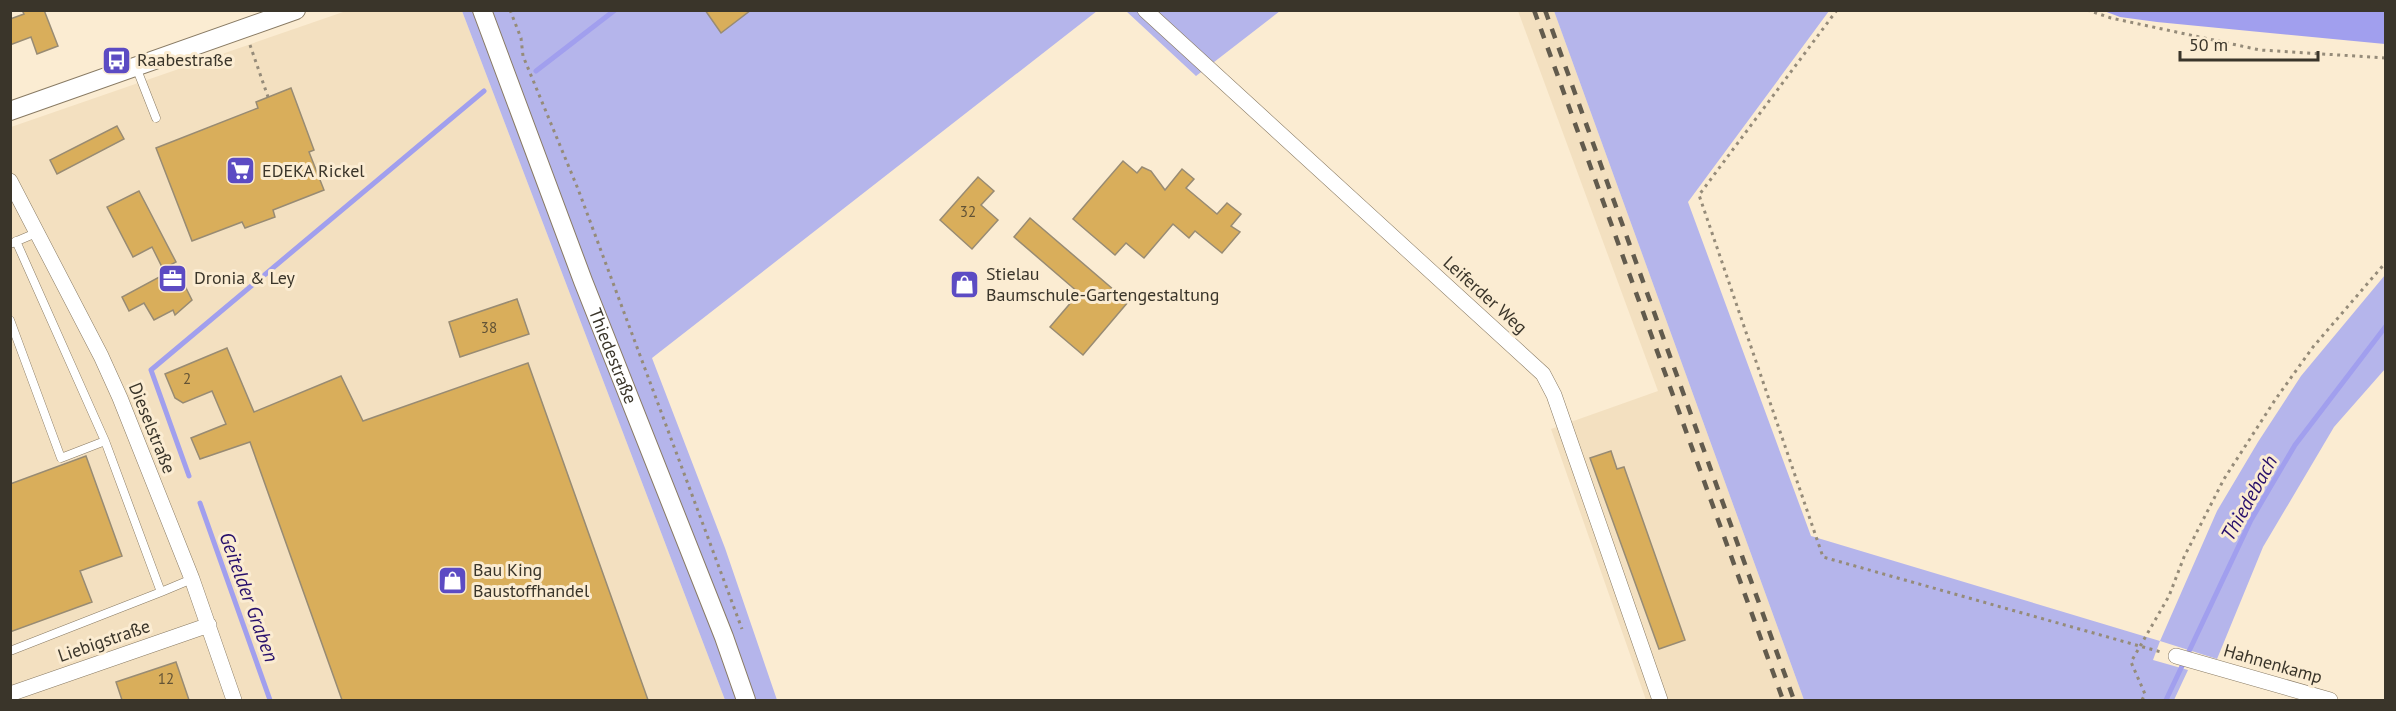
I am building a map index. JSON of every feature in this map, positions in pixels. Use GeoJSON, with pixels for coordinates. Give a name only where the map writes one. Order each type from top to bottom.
{"type":"FeatureCollection","features":[{"type":"Feature","properties":{"kind":"street"},"geometry":{"type":"LineString","coordinates":[[10,111],[296,10]]}},
{"type":"Feature","properties":{"kind":"street","name":"Thiedestraße"},"geometry":{"type":"LineString","coordinates":[[482,10],[583,281],[724,637],[746,700]]}},
{"type":"Feature","properties":{"kind":"street","name":"Leiferder Weg"},"geometry":{"type":"LineString","coordinates":[[1145,10],[1543,374],[1554,395],[1660,700]]}},
{"type":"Feature","properties":{"kind":"street","name":"Dieselstraße"},"geometry":{"type":"LineString","coordinates":[[10,181],[16,203],[36,233],[101,356],[120,398],[192,579],[234,700]]}},
{"type":"Feature","properties":{"kind":"street","name":"Liebigstraße"},"geometry":{"type":"LineString","coordinates":[[10,694],[209,625]]}},
{"type":"Feature","properties":{"kind":"street","name":"Hahnenkamp"},"geometry":{"type":"LineString","coordinates":[[2176,656],[2330,700]]}},
{"type":"Feature","properties":{"kind":"lane"},"geometry":{"type":"LineString","coordinates":[[136,67],[156,118]]}},
{"type":"Feature","properties":{"kind":"lane"},"geometry":{"type":"LineString","coordinates":[[36,233],[13,242],[105,441],[161,592]]}},
{"type":"Feature","properties":{"kind":"lane"},"geometry":{"type":"LineString","coordinates":[[10,320],[61,458],[105,441]]}},
{"type":"Feature","properties":{"kind":"lane"},"geometry":{"type":"LineString","coordinates":[[10,651],[192,579]]}},
{"type":"Feature","properties":{"kind":"path"},"geometry":{"type":"LineString","coordinates":[[510,10],[521,38],[523,56],[578,189],[745,638]]}},
{"type":"Feature","properties":{"kind":"path"},"geometry":{"type":"LineString","coordinates":[[1837,10],[1699,195],[1823,557],[2176,656]]}},
{"type":"Feature","properties":{"kind":"path"},"geometry":{"type":"LineString","coordinates":[[2087,10],[2111,18],[2260,50],[2385,58]]}},
{"type":"Feature","properties":{"kind":"path"},"geometry":{"type":"LineString","coordinates":[[244,28],[268,97]]}},
{"type":"Feature","properties":{"kind":"path"},"geometry":{"type":"LineString","coordinates":[[2142,700],[2145,694],[2131,662],[2169,596],[2184,557],[2224,479],[2313,347],[2385,262]]}},
{"type":"Feature","properties":{"kind":"shaded area"},"geometry":{"type":"Polygon","coordinates":[[[346,11],[462,11],[725,700],[11,700],[11,127],[346,11]]]}},
{"type":"Feature","properties":{"kind":"shaded area"},"geometry":{"type":"Polygon","coordinates":[[[462,11],[1097,11],[652,358],[725,548],[777,700],[725,700],[462,11]]]}},
{"type":"Feature","properties":{"kind":"shaded area"},"geometry":{"type":"Polygon","coordinates":[[[1126,11],[1280,11],[1196,76],[1126,11]]]}},
{"type":"Feature","properties":{"kind":"shaded area"},"geometry":{"type":"Polygon","coordinates":[[[1518,11],[1554,11],[1804,700],[1646,700],[1551,429],[1658,391],[1518,11]]]}},
{"type":"Feature","properties":{"kind":"shaded area"},"geometry":{"type":"Polygon","coordinates":[[[1554,11],[1829,11],[1688,202],[1811,536],[2160,641],[2153,660],[2188,670],[2174,700],[1804,700],[1554,11]]]}},
{"type":"Feature","properties":{"kind":"shaded area"},"geometry":{"type":"Polygon","coordinates":[[[2104,11],[2385,11],[2385,44],[2157,22],[2120,17],[2104,11]]]}},
{"type":"Feature","properties":{"kind":"shaded area"},"geometry":{"type":"Polygon","coordinates":[[[2385,275],[2385,369],[2334,427],[2263,547],[2217,659],[2160,641],[2217,511],[2258,442],[2301,376],[2385,275]]]}},
{"type":"Feature","properties":{"kind":"building"},"geometry":{"type":"Polygon","coordinates":[[[22,10],[44,10],[58,46],[37,54],[31,37],[10,45],[10,19],[24,14],[22,10]]]}},
{"type":"Feature","properties":{"kind":"building"},"geometry":{"type":"Polygon","coordinates":[[[705,10],[751,10],[721,33],[705,10]]]}},
{"type":"Feature","properties":{"kind":"building","name":"EDEKA Rickel"},"geometry":{"type":"Polygon","coordinates":[[[291,88],[314,150],[309,152],[324,190],[273,210],[275,217],[245,228],[242,222],[192,241],[156,148],[258,108],[256,102],[291,88]]]}},
{"type":"Feature","properties":{"kind":"building"},"geometry":{"type":"Polygon","coordinates":[[[117,126],[124,139],[57,174],[50,160],[117,126]]]}},
{"type":"Feature","properties":{"kind":"building"},"geometry":{"type":"Polygon","coordinates":[[[1123,161],[1137,173],[1142,167],[1151,171],[1165,190],[1182,169],[1194,179],[1186,188],[1217,214],[1227,203],[1241,214],[1231,226],[1240,232],[1222,253],[1195,231],[1189,238],[1173,224],[1144,258],[1126,243],[1115,255],[1073,219],[1123,161]]]}},
{"type":"Feature","properties":{"kind":"building"},"geometry":{"type":"Polygon","coordinates":[[[978,177],[994,191],[981,205],[998,220],[972,249],[940,220],[978,177]]]}},
{"type":"Feature","properties":{"kind":"building"},"geometry":{"type":"Polygon","coordinates":[[[139,191],[176,262],[163,269],[152,247],[133,257],[107,207],[139,191]]]}},
{"type":"Feature","properties":{"kind":"building"},"geometry":{"type":"Polygon","coordinates":[[[1030,218],[1128,302],[1083,355],[1050,327],[1079,293],[1014,237],[1030,218]]]}},
{"type":"Feature","properties":{"kind":"building"},"geometry":{"type":"Polygon","coordinates":[[[176,268],[192,300],[175,315],[173,310],[154,320],[144,303],[129,311],[122,297],[176,268]]]}},
{"type":"Feature","properties":{"kind":"building"},"geometry":{"type":"Polygon","coordinates":[[[517,299],[529,334],[460,357],[449,322],[517,299]]]}},
{"type":"Feature","properties":{"kind":"building","name":"Bau King Baustoffhandel"},"geometry":{"type":"Polygon","coordinates":[[[227,348],[254,412],[341,376],[363,421],[528,363],[648,700],[342,700],[250,442],[200,459],[191,438],[226,424],[212,391],[183,403],[175,398],[165,374],[227,348]]]}},
{"type":"Feature","properties":{"kind":"building"},"geometry":{"type":"Polygon","coordinates":[[[1611,451],[1617,469],[1624,467],[1685,640],[1659,649],[1590,458],[1611,451]]]}},
{"type":"Feature","properties":{"kind":"building"},"geometry":{"type":"Polygon","coordinates":[[[86,456],[122,556],[80,571],[92,602],[10,632],[10,484],[86,456]]]}},
{"type":"Feature","properties":{"kind":"building"},"geometry":{"type":"Polygon","coordinates":[[[176,662],[189,700],[122,700],[116,682],[176,662]]]}},
{"type":"Feature","properties":{"kind":"waterway","name":"Geitelder Graben"},"geometry":{"type":"LineString","coordinates":[[536,71],[615,10]]}},
{"type":"Feature","properties":{"kind":"waterway","name":"Geitelder Graben"},"geometry":{"type":"LineString","coordinates":[[189,476],[151,370],[484,91]]}},
{"type":"Feature","properties":{"kind":"waterway","name":"Thiedebach"},"geometry":{"type":"LineString","coordinates":[[2166,700],[2251,520],[2295,445],[2386,326]]}},
{"type":"Feature","properties":{"kind":"waterway","name":"Geitelder Graben"},"geometry":{"type":"LineString","coordinates":[[200,503],[270,700]]}},
{"type":"Feature","properties":{"kind":"railway"},"geometry":{"type":"LineString","coordinates":[[1534,10],[1783,700]]}},
{"type":"Feature","properties":{"kind":"railway"},"geometry":{"type":"LineString","coordinates":[[1545,10],[1794,700]]}},
{"type":"Feature","properties":{"kind":"place","name":"Raabestraße"},"geometry":{"type":"Point","coordinates":[116,60]}},
{"type":"Feature","properties":{"kind":"place","name":"EDEKA Rickel"},"geometry":{"type":"Point","coordinates":[241,171]}},
{"type":"Feature","properties":{"kind":"place","name":"Dronia & Ley"},"geometry":{"type":"Point","coordinates":[173,278]}},
{"type":"Feature","properties":{"kind":"place","name":"Stielau Baumschule-Gartengestaltung"},"geometry":{"type":"Point","coordinates":[965,284]}},
{"type":"Feature","properties":{"kind":"place","name":"Bau King Baustoffhandel"},"geometry":{"type":"Point","coordinates":[452,580]}}]}
